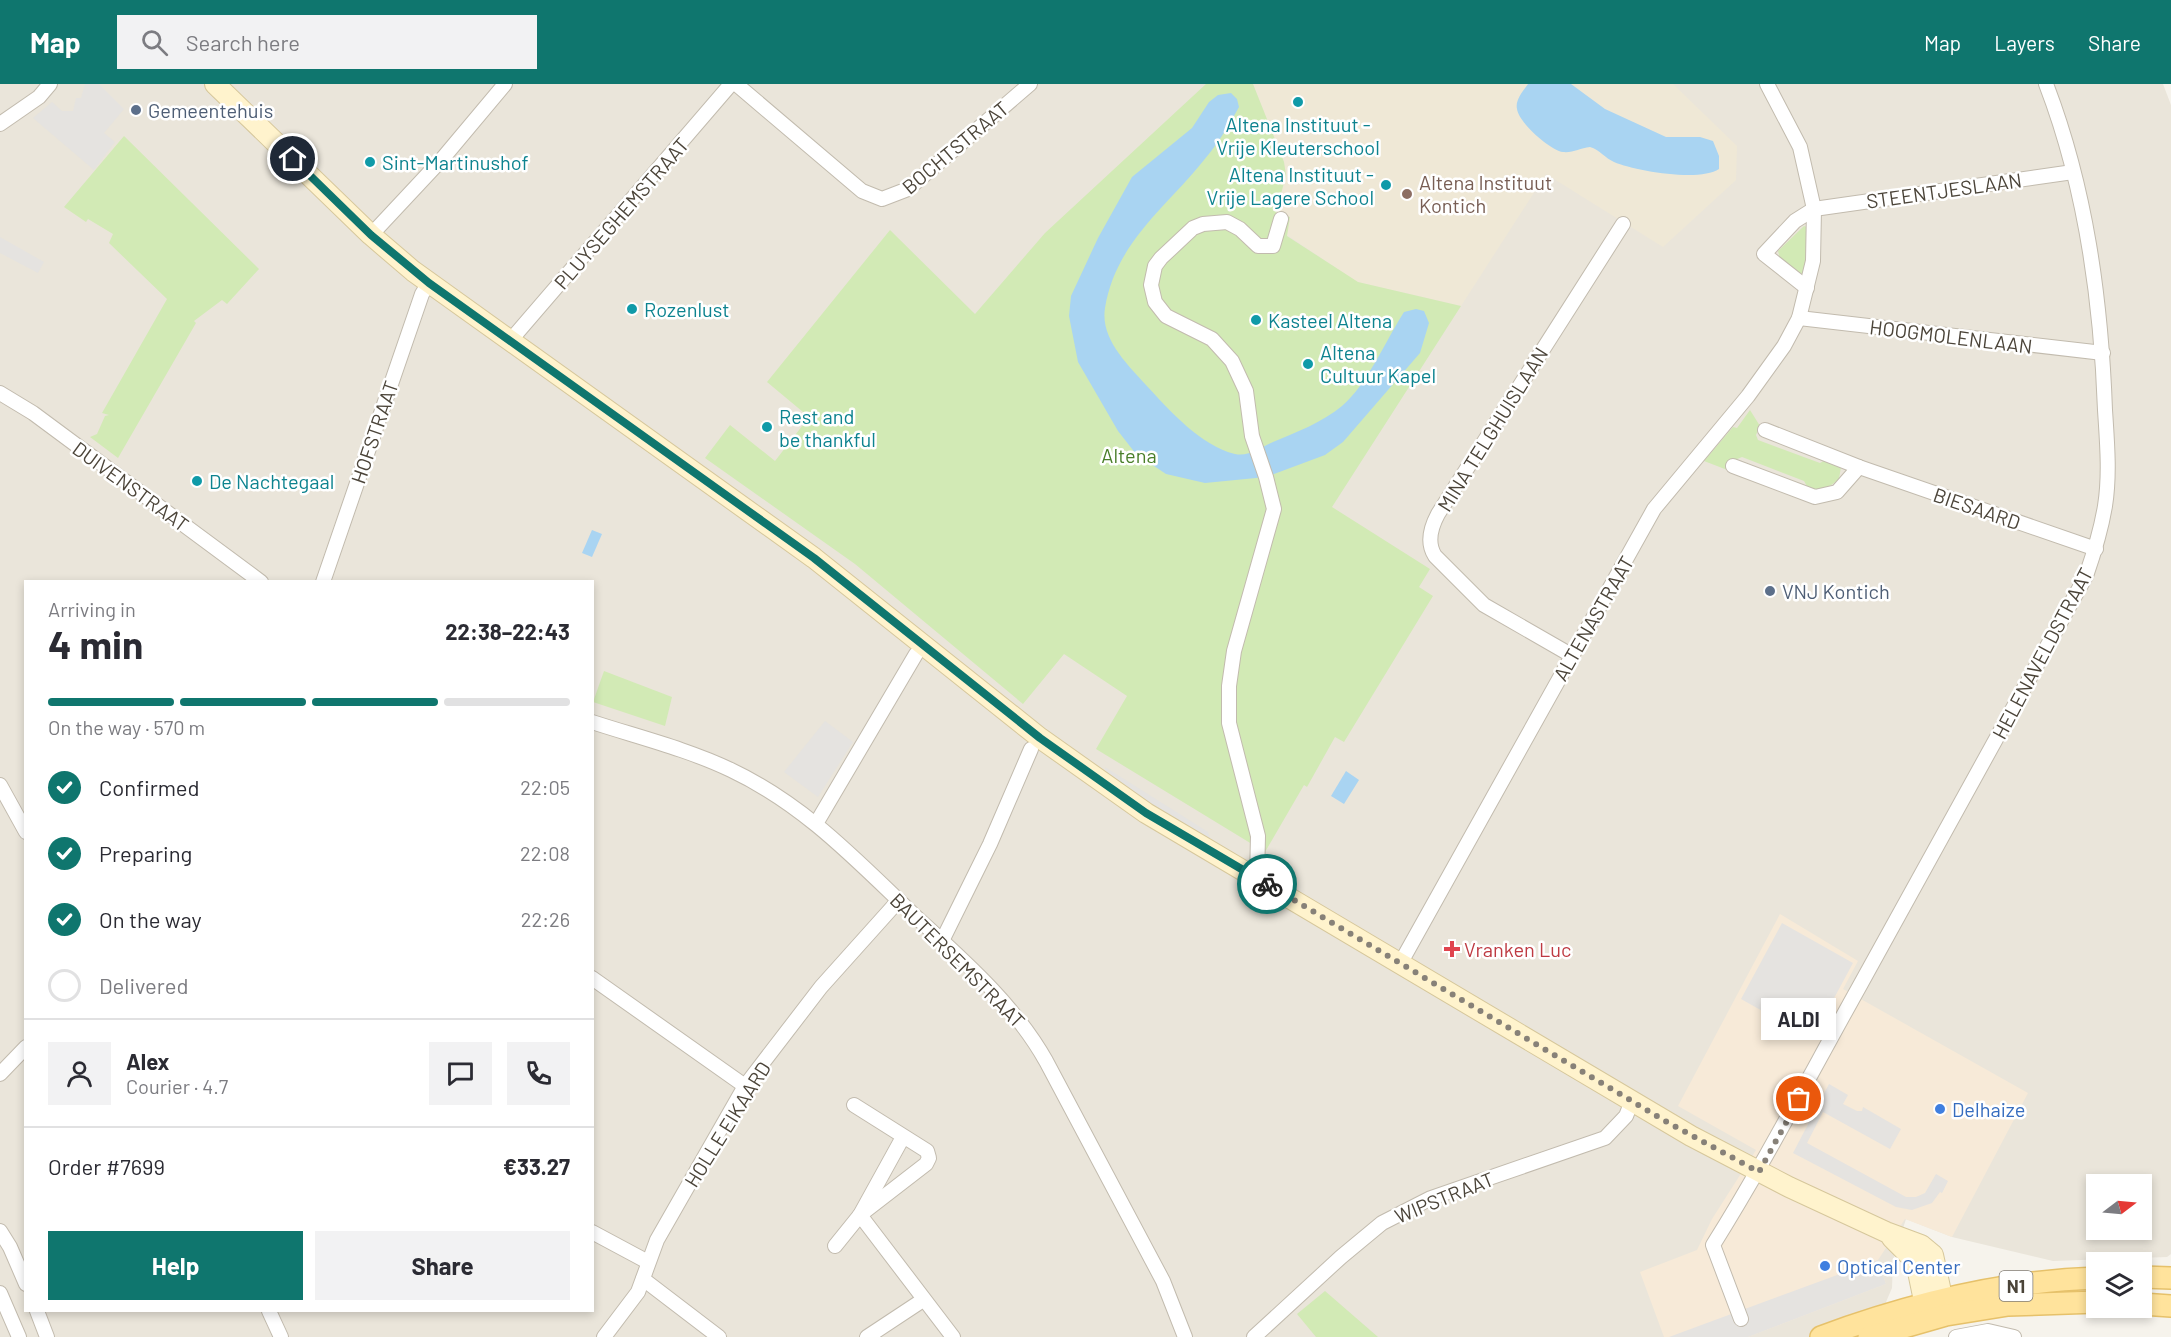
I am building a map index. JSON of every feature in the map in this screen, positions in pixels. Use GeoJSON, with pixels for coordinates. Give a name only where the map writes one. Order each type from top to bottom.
{"type":"FeatureCollection","features":[{"type":"Feature","properties":{"kind":"main road"},"geometry":{"type":"LineString","coordinates":[[2152,1277],[2171,1278]]}},
{"type":"Feature","properties":{"kind":"main road","name":"N1"},"geometry":{"type":"LineString","coordinates":[[1821,1337],[2029,1284],[2086,1279]]}},
{"type":"Feature","properties":{"kind":"main road","name":"N1"},"geometry":{"type":"LineString","coordinates":[[1869,1337],[1935,1309],[2086,1302]]}},
{"type":"Feature","properties":{"kind":"main road"},"geometry":{"type":"LineString","coordinates":[[2152,1305],[2171,1306]]}},
{"type":"Feature","properties":{"kind":"street"},"geometry":{"type":"LineString","coordinates":[[0,124],[39,97],[50,84]]}},
{"type":"Feature","properties":{"kind":"street"},"geometry":{"type":"LineString","coordinates":[[215,84],[371,235],[429,283],[814,558],[1040,738],[1146,813],[1400,964],[1629,1109],[1886,1232],[1912,1241],[1933,1255],[1935,1309]]}},
{"type":"Feature","properties":{"kind":"street"},"geometry":{"type":"LineString","coordinates":[[371,235],[443,159],[505,84]]}},
{"type":"Feature","properties":{"kind":"street","name":"PLUYSEGHEMSTRAAT"},"geometry":{"type":"LineString","coordinates":[[510,341],[731,84]]}},
{"type":"Feature","properties":{"kind":"street","name":"BOCHTSTRAAT"},"geometry":{"type":"LineString","coordinates":[[736,84],[862,191],[882,199],[908,189],[1030,84]]}},
{"type":"Feature","properties":{"kind":"street","name":"ALTENASTRAAT"},"geometry":{"type":"LineString","coordinates":[[1400,964],[1654,509],[1748,396],[1784,346],[1799,318],[1813,261],[1814,209],[1800,147],[1767,84]]}},
{"type":"Feature","properties":{"kind":"street","name":"HELENAVELDSTRAAT"},"geometry":{"type":"LineString","coordinates":[[1741,1319],[1713,1245],[1759,1172],[2086,576],[2096,549],[2106,504],[2107,458],[2103,353],[2094,264],[2073,172],[2046,84]]}},
{"type":"Feature","properties":{"kind":"street","name":"STEENTJESLAAN"},"geometry":{"type":"LineString","coordinates":[[1814,209],[2073,172]]}},
{"type":"Feature","properties":{"kind":"street"},"geometry":{"type":"LineString","coordinates":[[1807,288],[1764,254],[1795,221],[1814,209]]}},
{"type":"Feature","properties":{"kind":"street"},"geometry":{"type":"LineString","coordinates":[[1257,878],[1258,837],[1228,723],[1229,686],[1234,651],[1274,509],[1266,477],[1255,451],[1246,391],[1232,361],[1212,339],[1166,316],[1159,309],[1152,295],[1152,275],[1161,258],[1192,228],[1210,222],[1227,222],[1240,229],[1258,246],[1273,246],[1281,219]]}},
{"type":"Feature","properties":{"kind":"street","name":"MINA TELGHUISLAAN"},"geometry":{"type":"LineString","coordinates":[[1571,655],[1484,605],[1435,556],[1430,545],[1431,535],[1438,514],[1623,224]]}},
{"type":"Feature","properties":{"kind":"street","name":"HOFSTRAAT"},"geometry":{"type":"LineString","coordinates":[[324,580],[422,294],[429,283]]}},
{"type":"Feature","properties":{"kind":"street","name":"HOOGMOLENLAAN"},"geometry":{"type":"LineString","coordinates":[[1799,318],[2103,353]]}},
{"type":"Feature","properties":{"kind":"street","name":"DUIVENSTRAAT"},"geometry":{"type":"LineString","coordinates":[[0,393],[33,413],[258,580]]}},
{"type":"Feature","properties":{"kind":"street","name":"BIESAARD"},"geometry":{"type":"LineString","coordinates":[[1765,430],[1859,467],[2096,549]]}},
{"type":"Feature","properties":{"kind":"street"},"geometry":{"type":"LineString","coordinates":[[1733,466],[1815,497],[1837,492],[1859,467]]}},
{"type":"Feature","properties":{"kind":"street"},"geometry":{"type":"LineString","coordinates":[[817,822],[916,654]]}},
{"type":"Feature","properties":{"kind":"street","name":"BAUTERSEMSTRAAT"},"geometry":{"type":"LineString","coordinates":[[594,723],[729,769],[782,798],[817,822],[1011,1010],[1036,1042],[1163,1281],[1182,1336]]}},
{"type":"Feature","properties":{"kind":"street"},"geometry":{"type":"LineString","coordinates":[[942,941],[990,844],[1031,749]]}},
{"type":"Feature","properties":{"kind":"street"},"geometry":{"type":"LineString","coordinates":[[0,785],[24,828]]}},
{"type":"Feature","properties":{"kind":"street","name":"HOLLE EIKAARD"},"geometry":{"type":"LineString","coordinates":[[604,1337],[638,1292],[657,1240],[745,1086],[821,987],[899,900]]}},
{"type":"Feature","properties":{"kind":"street"},"geometry":{"type":"LineString","coordinates":[[594,979],[745,1086]]}},
{"type":"Feature","properties":{"kind":"street"},"geometry":{"type":"LineString","coordinates":[[0,1074],[24,1049]]}},
{"type":"Feature","properties":{"kind":"street"},"geometry":{"type":"LineString","coordinates":[[854,1105],[927,1151],[929,1158],[926,1164],[860,1215]]}},
{"type":"Feature","properties":{"kind":"street","name":"WIPSTRAAT"},"geometry":{"type":"LineString","coordinates":[[1254,1337],[1341,1257],[1382,1223],[1431,1198],[1605,1138],[1629,1109]]}},
{"type":"Feature","properties":{"kind":"street"},"geometry":{"type":"LineString","coordinates":[[835,1246],[860,1215],[903,1137]]}},
{"type":"Feature","properties":{"kind":"street"},"geometry":{"type":"LineString","coordinates":[[860,1215],[953,1337]]}},
{"type":"Feature","properties":{"kind":"street"},"geometry":{"type":"LineString","coordinates":[[0,1231],[10,1247],[24,1279]]}},
{"type":"Feature","properties":{"kind":"street"},"geometry":{"type":"LineString","coordinates":[[594,1233],[648,1262]]}},
{"type":"Feature","properties":{"kind":"street"},"geometry":{"type":"LineString","coordinates":[[643,1279],[719,1337]]}},
{"type":"Feature","properties":{"kind":"street"},"geometry":{"type":"LineString","coordinates":[[0,1293],[19,1337]]}},
{"type":"Feature","properties":{"kind":"street"},"geometry":{"type":"LineString","coordinates":[[867,1337],[923,1300]]}},
{"type":"Feature","properties":{"kind":"street"},"geometry":{"type":"LineString","coordinates":[[36,1312],[47,1337]]}},
{"type":"Feature","properties":{"kind":"street"},"geometry":{"type":"LineString","coordinates":[[269,1312],[281,1337]]}},
{"type":"Feature","properties":{"kind":"street"},"geometry":{"type":"LineString","coordinates":[[1956,1337],[1988,1331],[2013,1337]]}},
{"type":"Feature","properties":{"kind":"shaded area"},"geometry":{"type":"Polygon","coordinates":[[[0,84],[2163,84],[2171,105],[2171,1254],[2167,1257],[2152,1258],[2152,1252],[2086,1252],[2086,1260],[2053,1261],[1952,1237],[1906,1219],[1893,1260],[1892,1288],[1886,1302],[1899,1337],[0,1337],[0,84]]]}},
{"type":"Feature","properties":{"kind":"shaded area"},"geometry":{"type":"Polygon","coordinates":[[[85,84],[99,84],[124,109],[104,133],[115,142],[94,170],[33,118],[52,102],[62,111],[73,111],[76,98],[81,98],[85,84]]]}},
{"type":"Feature","properties":{"kind":"shaded area","name":"Altena Instituut Kontich"},"geometry":{"type":"Polygon","coordinates":[[[1253,84],[1673,84],[1737,146],[1736,180],[1663,247],[1546,174],[1461,306],[1357,282],[1287,235],[1276,214],[1286,175],[1284,162],[1253,84]]]}},
{"type":"Feature","properties":{"kind":"shaded area"},"geometry":{"type":"Polygon","coordinates":[[[0,237],[44,262],[38,273],[0,253],[0,237]]]}},
{"type":"Feature","properties":{"kind":"shaded area"},"geometry":{"type":"Polygon","coordinates":[[[825,721],[853,742],[818,797],[784,772],[825,721]]]}},
{"type":"Feature","properties":{"kind":"shaded area"},"geometry":{"type":"Polygon","coordinates":[[[1105,767],[1208,832],[1212,844],[1106,778],[1105,767]]]}},
{"type":"Feature","properties":{"kind":"shaded area"},"geometry":{"type":"Polygon","coordinates":[[[1780,914],[1858,961],[1843,989],[2028,1093],[1952,1237],[1905,1219],[1878,1260],[1886,1284],[1748,1337],[1664,1337],[1640,1272],[1697,1250],[1712,1219],[1756,1150],[1678,1106],[1780,914]]]}},
{"type":"Feature","properties":{"kind":"shaded area"},"geometry":{"type":"Polygon","coordinates":[[[1782,923],[1853,963],[1812,1039],[1741,999],[1782,923]]]}},
{"type":"Feature","properties":{"kind":"shaded area"},"geometry":{"type":"Polygon","coordinates":[[[1829,1084],[1848,1095],[1843,1104],[1857,1111],[1862,1111],[1863,1107],[1901,1129],[1890,1149],[1823,1112],[1807,1143],[1906,1197],[1916,1197],[1925,1193],[1936,1174],[1948,1181],[1942,1193],[1940,1192],[1932,1203],[1912,1210],[1896,1207],[1793,1153],[1829,1084]]]}},
{"type":"Feature","properties":{"kind":"shaded area"},"geometry":{"type":"Polygon","coordinates":[[[1878,1260],[1886,1284],[1748,1337],[1669,1337],[1878,1260]]]}},
{"type":"Feature","properties":{"kind":"green space","name":"Altena"},"geometry":{"type":"Polygon","coordinates":[[[1206,84],[1253,84],[1284,162],[1286,175],[1276,213],[1290,217],[1287,236],[1358,282],[1461,306],[1332,507],[1430,569],[1419,587],[1433,596],[1344,742],[1335,737],[1307,787],[1304,785],[1265,852],[1096,749],[1127,696],[1064,654],[1023,704],[855,564],[705,458],[730,425],[775,461],[809,417],[767,382],[890,230],[975,314],[1045,233],[1206,84]]]}},
{"type":"Feature","properties":{"kind":"green space"},"geometry":{"type":"Polygon","coordinates":[[[124,136],[259,269],[227,304],[222,300],[194,321],[196,323],[118,458],[90,437],[97,434],[105,416],[109,415],[102,413],[167,299],[109,243],[113,234],[88,219],[86,222],[64,207],[124,136]]]}},
{"type":"Feature","properties":{"kind":"green space"},"geometry":{"type":"Polygon","coordinates":[[[1804,226],[1807,227],[1807,262],[1804,273],[1800,275],[1780,259],[1778,251],[1804,226]]]}},
{"type":"Feature","properties":{"kind":"green space"},"geometry":{"type":"Polygon","coordinates":[[[1750,410],[1760,426],[1756,435],[1758,440],[1820,463],[1827,459],[1841,467],[1839,479],[1817,490],[1808,488],[1804,481],[1742,457],[1735,460],[1730,471],[1704,461],[1733,427],[1737,428],[1750,410]]]}},
{"type":"Feature","properties":{"kind":"green space"},"geometry":{"type":"Polygon","coordinates":[[[604,671],[672,697],[665,726],[594,702],[604,671]]]}},
{"type":"Feature","properties":{"kind":"green space"},"geometry":{"type":"Polygon","coordinates":[[[1325,1291],[1378,1337],[1316,1337],[1297,1314],[1325,1291]]]}},
{"type":"Feature","properties":{"kind":"water"},"geometry":{"type":"Polygon","coordinates":[[[1528,84],[1571,84],[1605,109],[1666,137],[1700,137],[1713,141],[1719,156],[1719,169],[1698,175],[1667,174],[1624,165],[1590,147],[1567,152],[1557,150],[1536,135],[1519,115],[1517,102],[1528,84]]]}},
{"type":"Feature","properties":{"kind":"water"},"geometry":{"type":"Polygon","coordinates":[[[1231,93],[1237,99],[1239,107],[1223,134],[1209,154],[1131,245],[1111,285],[1105,308],[1107,330],[1117,351],[1131,369],[1186,426],[1222,450],[1240,455],[1255,451],[1309,427],[1342,406],[1368,374],[1404,312],[1416,309],[1424,311],[1429,323],[1420,353],[1343,442],[1325,455],[1266,477],[1205,483],[1166,474],[1136,454],[1118,431],[1078,362],[1069,316],[1071,296],[1098,238],[1132,177],[1192,128],[1209,102],[1218,95],[1231,93]]]}},
{"type":"Feature","properties":{"kind":"water"},"geometry":{"type":"Polygon","coordinates":[[[592,530],[602,534],[592,557],[582,553],[592,530]]]}},
{"type":"Feature","properties":{"kind":"water"},"geometry":{"type":"Polygon","coordinates":[[[1346,771],[1359,780],[1344,804],[1331,796],[1346,771]]]}},
{"type":"Feature","properties":{"kind":"way so far"},"geometry":{"type":"LineString","coordinates":[[1267,884],[1667,1122],[1759,1172],[1799,1099]]}},
{"type":"Feature","properties":{"kind":"place","name":"Altena Instituut - Vrije Kleuterschool"},"geometry":{"type":"Point","coordinates":[1298,102]}},
{"type":"Feature","properties":{"kind":"place","name":"Gemeentehuis"},"geometry":{"type":"Point","coordinates":[136,110]}},
{"type":"Feature","properties":{"kind":"place","name":"Sint-Martinushof"},"geometry":{"type":"Point","coordinates":[370,162]}},
{"type":"Feature","properties":{"kind":"place","name":"Altena Instituut - Vrije Lagere School"},"geometry":{"type":"Point","coordinates":[1386,185]}},
{"type":"Feature","properties":{"kind":"place","name":"Altena Instituut Kontich"},"geometry":{"type":"Point","coordinates":[1407,194]}},
{"type":"Feature","properties":{"kind":"place","name":"Rozenlust"},"geometry":{"type":"Point","coordinates":[632,309]}},
{"type":"Feature","properties":{"kind":"place","name":"Kasteel Altena"},"geometry":{"type":"Point","coordinates":[1256,320]}},
{"type":"Feature","properties":{"kind":"place","name":"Altena Cultuur Kapel"},"geometry":{"type":"Point","coordinates":[1308,364]}},
{"type":"Feature","properties":{"kind":"place","name":"Rest and be thankful"},"geometry":{"type":"Point","coordinates":[767,427]}},
{"type":"Feature","properties":{"kind":"place","name":"De Nachtegaal"},"geometry":{"type":"Point","coordinates":[197,481]}},
{"type":"Feature","properties":{"kind":"place","name":"VNJ Kontich"},"geometry":{"type":"Point","coordinates":[1770,591]}},
{"type":"Feature","properties":{"kind":"place","name":"Vranken Luc"},"geometry":{"type":"Point","coordinates":[1452,949]}},
{"type":"Feature","properties":{"kind":"place","name":"ALDI"},"geometry":{"type":"Point","coordinates":[1799,1099]}},
{"type":"Feature","properties":{"kind":"place","name":"Delhaize"},"geometry":{"type":"Point","coordinates":[1940,1109]}},
{"type":"Feature","properties":{"kind":"place","name":"Optical Center"},"geometry":{"type":"Point","coordinates":[1825,1266]}},
{"type":"Feature","properties":{"kind":"route"},"geometry":{"type":"LineString","coordinates":[[293,159],[371,235],[413,271],[814,558],[1040,738],[1146,813],[1267,884]]}}]}
